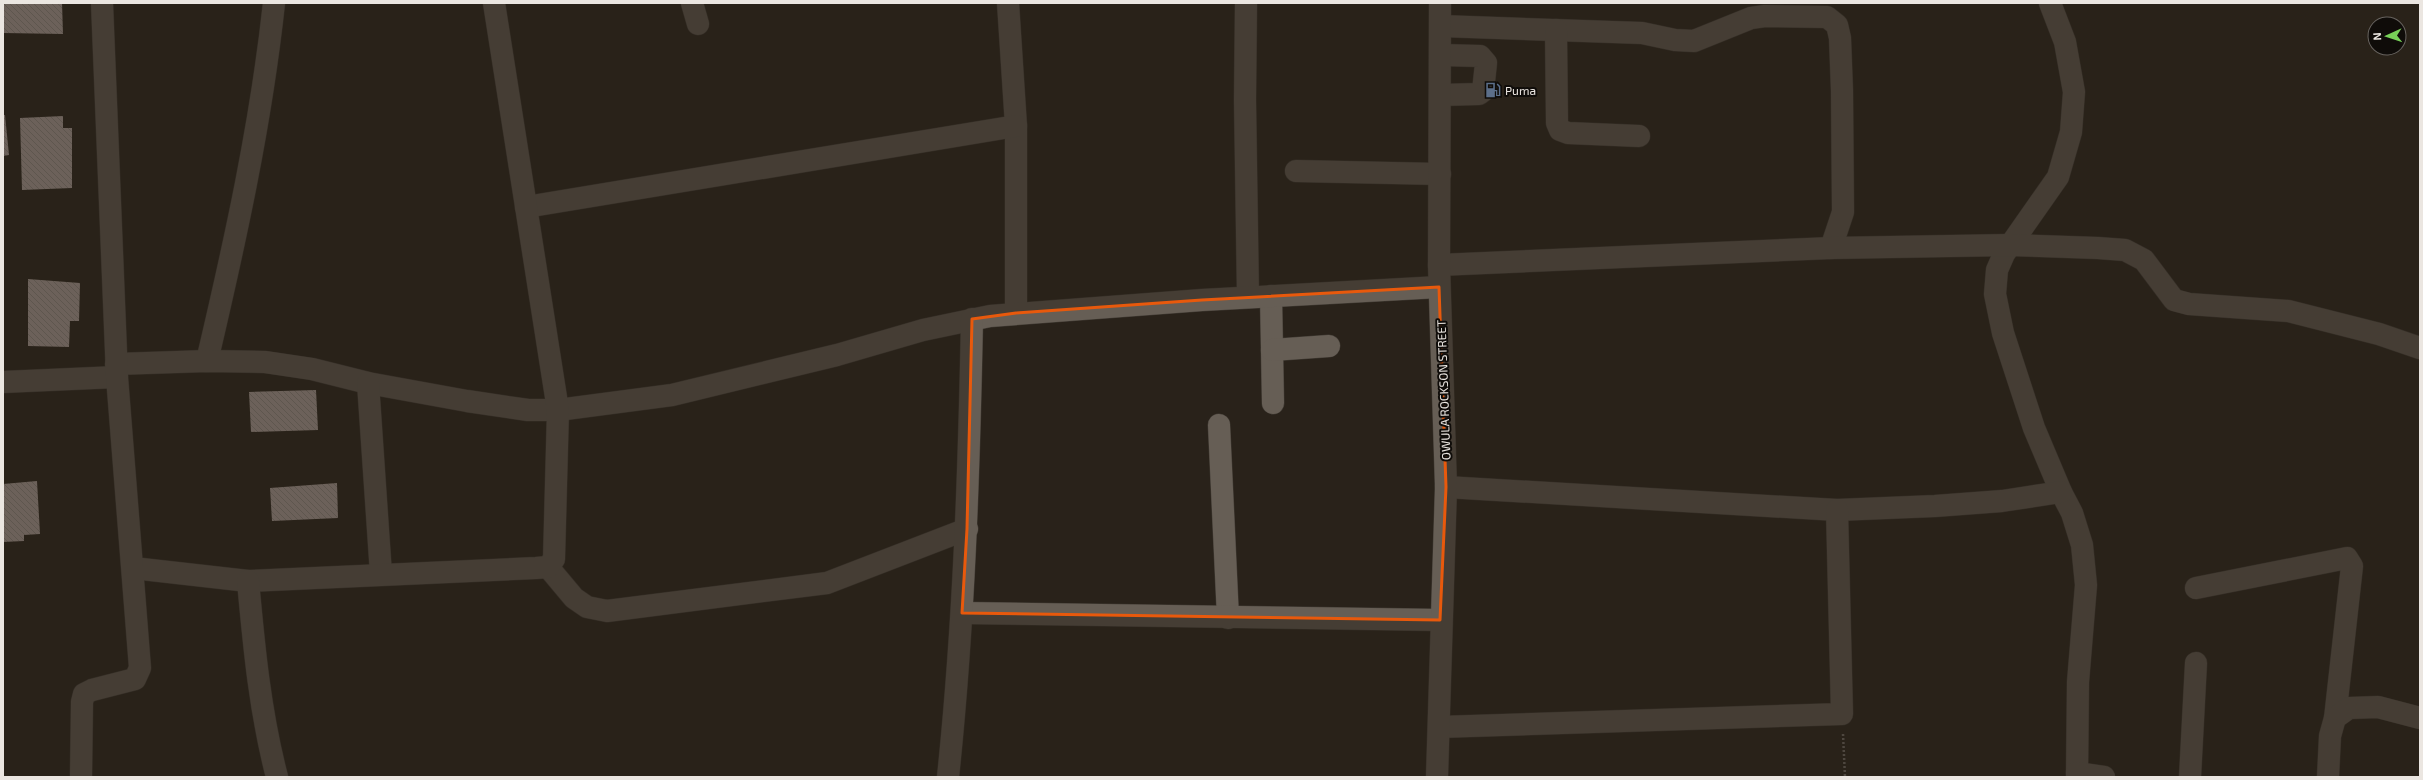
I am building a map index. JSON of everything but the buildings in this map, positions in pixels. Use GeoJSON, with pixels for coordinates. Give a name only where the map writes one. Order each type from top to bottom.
{"type":"FeatureCollection","features":[{"type":"Feature","properties":{"kind":"street"},"geometry":{"type":"LineString","coordinates":[[81,777],[82,702],[84,694],[92,690],[135,678],[139,674],[133,568],[117,370],[102,3]]}},
{"type":"Feature","properties":{"kind":"street"},"geometry":{"type":"LineString","coordinates":[[207,361],[252,161],[266,74],[274,3]]}},
{"type":"Feature","properties":{"kind":"street"},"geometry":{"type":"LineString","coordinates":[[494,3],[558,410],[554,559],[548,567]]}},
{"type":"Feature","properties":{"kind":"street"},"geometry":{"type":"LineString","coordinates":[[692,3],[698,24]]}},
{"type":"Feature","properties":{"kind":"street"},"geometry":{"type":"LineString","coordinates":[[1008,3],[1016,126],[1016,313]]}},
{"type":"Feature","properties":{"kind":"street"},"geometry":{"type":"LineString","coordinates":[[1246,3],[1244,100],[1248,297]]}},
{"type":"Feature","properties":{"kind":"street","name":"OWULA ROCKSON STREET"},"geometry":{"type":"LineString","coordinates":[[1437,777],[1440,620],[1446,487],[1439,265],[1440,3]]}},
{"type":"Feature","properties":{"kind":"street"},"geometry":{"type":"LineString","coordinates":[[2050,3],[2065,42],[2074,92],[2071,132],[2058,177],[2031,218],[2009,245],[1997,270],[1995,294],[2003,333],[2034,428],[2061,492],[2072,513],[2082,546],[2086,585],[2078,682],[2077,775],[2104,777]]}},
{"type":"Feature","properties":{"kind":"street"},"geometry":{"type":"LineString","coordinates":[[1441,26],[1642,33],[1675,40],[1694,41],[1732,25],[1765,16],[1827,17],[1837,25],[1840,38],[1842,91],[1842,212],[1831,248]]}},
{"type":"Feature","properties":{"kind":"street"},"geometry":{"type":"LineString","coordinates":[[1556,30],[1556,123],[1560,130],[1568,133],[1638,136]]}},
{"type":"Feature","properties":{"kind":"street"},"geometry":{"type":"LineString","coordinates":[[1440,95],[1479,94],[1483,91],[1486,63],[1480,56],[1441,55]]}},
{"type":"Feature","properties":{"kind":"street"},"geometry":{"type":"LineString","coordinates":[[526,207],[1016,126]]}},
{"type":"Feature","properties":{"kind":"street"},"geometry":{"type":"LineString","coordinates":[[1296,171],[1440,174]]}},
{"type":"Feature","properties":{"kind":"street"},"geometry":{"type":"LineString","coordinates":[[1439,265],[1831,248],[2009,245],[2125,250],[2144,260],[2174,300],[2189,304],[2288,311],[2379,334],[2420,348]]}},
{"type":"Feature","properties":{"kind":"street"},"geometry":{"type":"LineString","coordinates":[[3,382],[207,361],[265,362],[312,369],[368,383],[528,410],[558,410],[614,405],[680,394],[837,356],[923,330],[972,319],[1016,313],[1248,297],[1440,286]]}},
{"type":"Feature","properties":{"kind":"street"},"geometry":{"type":"LineString","coordinates":[[1271,296],[1273,403]]}},
{"type":"Feature","properties":{"kind":"street"},"geometry":{"type":"LineString","coordinates":[[948,777],[962,613],[967,529],[972,319]]}},
{"type":"Feature","properties":{"kind":"street"},"geometry":{"type":"LineString","coordinates":[[1272,350],[1329,346]]}},
{"type":"Feature","properties":{"kind":"street"},"geometry":{"type":"LineString","coordinates":[[368,383],[381,574]]}},
{"type":"Feature","properties":{"kind":"street"},"geometry":{"type":"LineString","coordinates":[[1218,425],[1228,618]]}},
{"type":"Feature","properties":{"kind":"street"},"geometry":{"type":"LineString","coordinates":[[1446,487],[1837,510],[1935,506],[2002,501],[2061,492]]}},
{"type":"Feature","properties":{"kind":"street"},"geometry":{"type":"LineString","coordinates":[[1439,727],[1842,714],[1837,510]]}},
{"type":"Feature","properties":{"kind":"street"},"geometry":{"type":"LineString","coordinates":[[548,567],[580,603],[587,607],[607,611],[827,583],[967,529]]}},
{"type":"Feature","properties":{"kind":"street"},"geometry":{"type":"LineString","coordinates":[[2196,588],[2347,558],[2352,566],[2335,718],[2330,736],[2328,777]]}},
{"type":"Feature","properties":{"kind":"street"},"geometry":{"type":"LineString","coordinates":[[133,568],[248,581],[548,567]]}},
{"type":"Feature","properties":{"kind":"street"},"geometry":{"type":"LineString","coordinates":[[248,581],[254,649],[265,728],[277,777]]}},
{"type":"Feature","properties":{"kind":"street"},"geometry":{"type":"LineString","coordinates":[[962,613],[1440,620]]}},
{"type":"Feature","properties":{"kind":"street"},"geometry":{"type":"LineString","coordinates":[[2190,777],[2196,663]]}},
{"type":"Feature","properties":{"kind":"street"},"geometry":{"type":"LineString","coordinates":[[2335,718],[2349,708],[2378,708],[2420,718]]}},
{"type":"Feature","properties":{"kind":"path"},"geometry":{"type":"LineString","coordinates":[[1842,714],[1845,777]]}},
{"type":"Feature","properties":{"kind":"highlighted area"},"geometry":{"type":"Polygon","coordinates":[[[1439,287],[1446,487],[1440,620],[962,613],[967,529],[972,319],[1016,313],[1202,300],[1439,287]]]}},
{"type":"Feature","properties":{"kind":"place","name":"Puma"},"geometry":{"type":"Point","coordinates":[1493,90]}}]}
